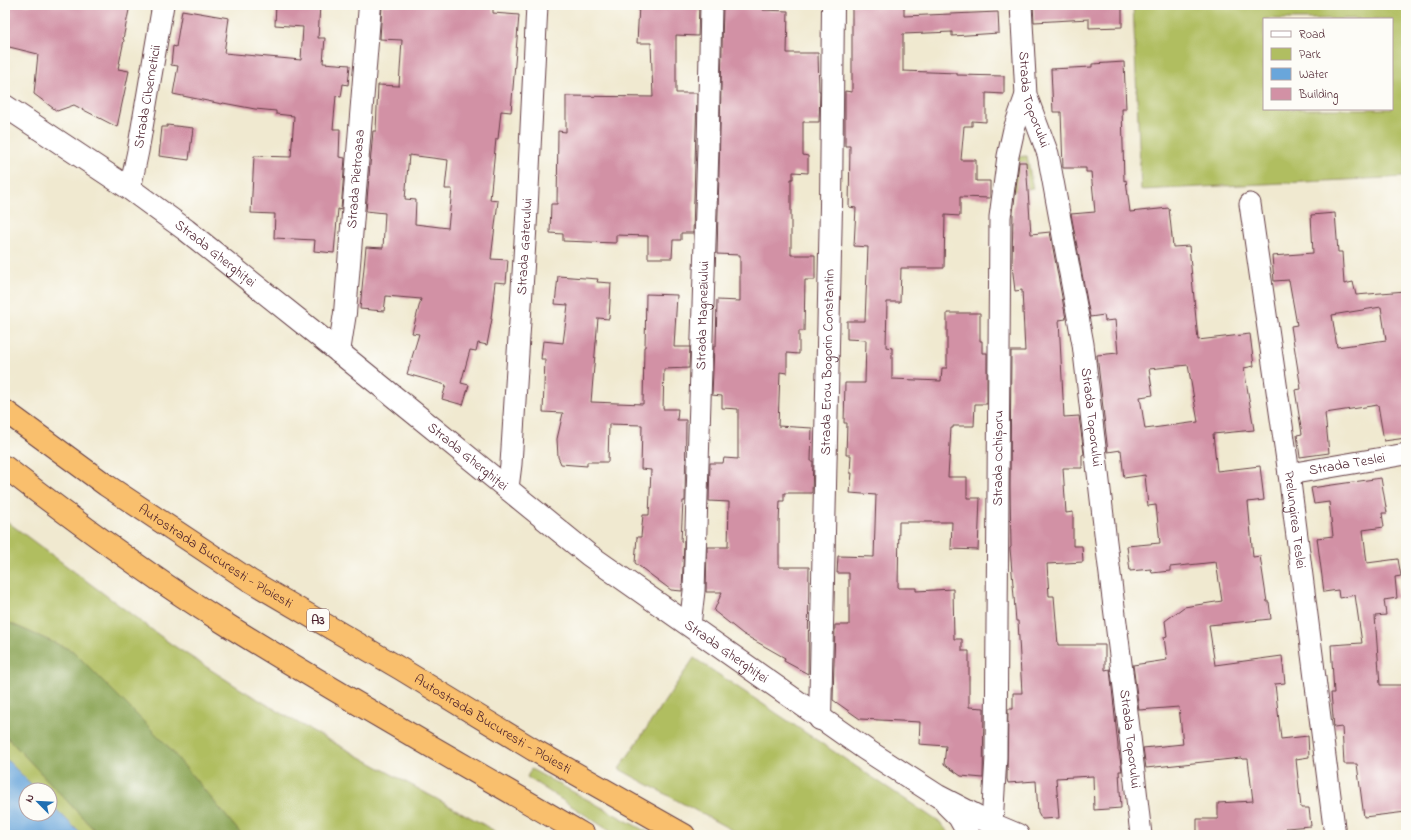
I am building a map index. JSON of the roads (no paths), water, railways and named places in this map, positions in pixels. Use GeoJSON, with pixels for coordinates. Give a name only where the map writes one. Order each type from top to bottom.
{"type":"FeatureCollection","features":[{"type":"Feature","properties":{"kind":"highway","name":"Autostrada Bucuresti - Ploiesti"},"geometry":{"type":"LineString","coordinates":[[5,411],[106,485],[249,580],[401,669],[534,750],[684,835]]}},
{"type":"Feature","properties":{"kind":"highway"},"geometry":{"type":"LineString","coordinates":[[5,467],[72,518],[170,588],[380,716],[584,835]]}},
{"type":"Feature","properties":{"kind":"street","name":"Strada Ciberneticii"},"geometry":{"type":"LineString","coordinates":[[130,189],[138,151],[162,5]]}},
{"type":"Feature","properties":{"kind":"street","name":"Strada Pietroasa"},"geometry":{"type":"LineString","coordinates":[[339,352],[345,313],[370,5]]}},
{"type":"Feature","properties":{"kind":"street","name":"Strada Gaterului"},"geometry":{"type":"LineString","coordinates":[[508,488],[525,234],[537,5]]}},
{"type":"Feature","properties":{"kind":"street","name":"Strada Magneziului"},"geometry":{"type":"LineString","coordinates":[[690,625],[694,575],[708,147],[711,5]]}},
{"type":"Feature","properties":{"kind":"street","name":"Strada Erou Bogorin Constantin"},"geometry":{"type":"LineString","coordinates":[[820,718],[831,206],[833,5]]}},
{"type":"Feature","properties":{"kind":"street","name":"Strada Toporului"},"geometry":{"type":"LineString","coordinates":[[1021,5],[1026,95],[1048,154],[1083,344],[1106,542],[1130,728],[1141,835]]}},
{"type":"Feature","properties":{"kind":"street","name":"Strada Ochișoru"},"geometry":{"type":"LineString","coordinates":[[994,829],[996,757],[1000,217],[1012,136],[1026,95]]}},
{"type":"Feature","properties":{"kind":"street","name":"Strada Gherghiței"},"geometry":{"type":"LineString","coordinates":[[5,106],[130,189],[192,235],[508,488],[589,555],[865,749],[938,796],[994,829],[1018,835]]}},
{"type":"Feature","properties":{"kind":"street","name":"Prelungirea Teslei"},"geometry":{"type":"LineString","coordinates":[[1250,204],[1289,474],[1335,835]]}},
{"type":"Feature","properties":{"kind":"street","name":"Strada Teslei"},"geometry":{"type":"LineString","coordinates":[[1289,474],[1406,454]]}},
{"type":"Feature","properties":{"kind":"street","name":"Strada Gherghiței"},"geometry":{"type":"LineString","coordinates":[[938,796],[959,817],[969,835]]}},
{"type":"Feature","properties":{"kind":"water"},"geometry":{"type":"Polygon","coordinates":[[[5,758],[29,782],[18,782],[18,822],[58,822],[58,811],[82,835],[5,835],[5,758]]]}}]}
